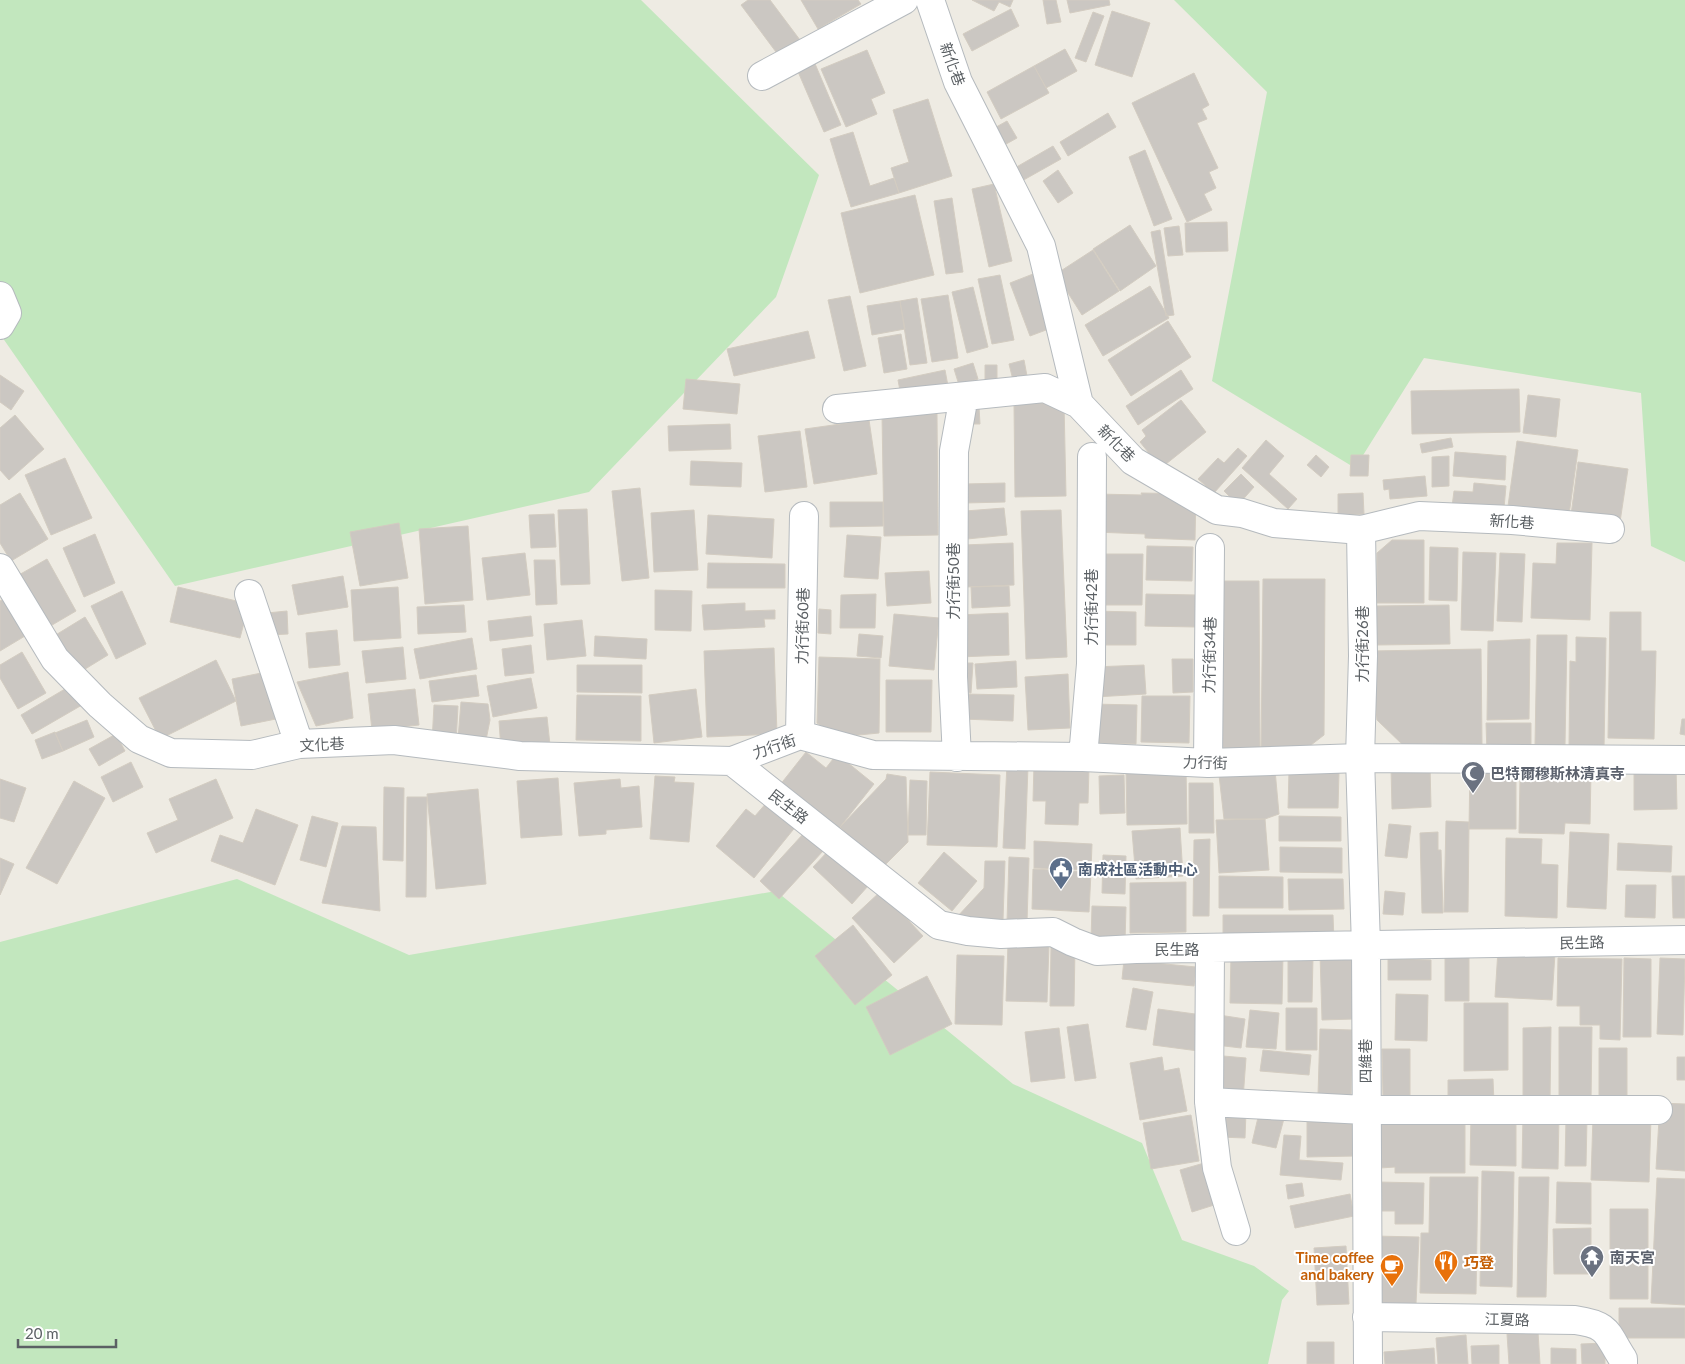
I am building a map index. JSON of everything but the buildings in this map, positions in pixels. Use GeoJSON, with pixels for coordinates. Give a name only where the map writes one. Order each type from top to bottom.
{"type":"FeatureCollection","features":[{"type":"Feature","properties":{"kind":"street"},"geometry":{"type":"LineString","coordinates":[[762,76],[904,0]]}},
{"type":"Feature","properties":{"kind":"street","name":"新化巷"},"geometry":{"type":"LineString","coordinates":[[930,0],[958,82],[1041,246],[1079,404],[1133,460],[1217,510],[1242,513],[1274,523],[1361,530],[1419,516],[1512,520],[1610,530]]}},
{"type":"Feature","properties":{"kind":"street"},"geometry":{"type":"LineString","coordinates":[[0,296],[7,313],[0,325]]}},
{"type":"Feature","properties":{"kind":"street"},"geometry":{"type":"LineString","coordinates":[[837,410],[1045,388],[1079,404]]}},
{"type":"Feature","properties":{"kind":"street","name":"力行街50巷"},"geometry":{"type":"LineString","coordinates":[[957,756],[953,677],[954,451],[962,406]]}},
{"type":"Feature","properties":{"kind":"street","name":"力行街42巷"},"geometry":{"type":"LineString","coordinates":[[1083,757],[1091,664],[1092,457]]}},
{"type":"Feature","properties":{"kind":"street","name":"力行街60巷"},"geometry":{"type":"LineString","coordinates":[[800,736],[804,516]]}},
{"type":"Feature","properties":{"kind":"street","name":"力行街26巷"},"geometry":{"type":"LineString","coordinates":[[1360,758],[1363,656],[1361,530]]}},
{"type":"Feature","properties":{"kind":"street","name":"力行街34巷"},"geometry":{"type":"LineString","coordinates":[[1208,763],[1210,548]]}},
{"type":"Feature","properties":{"kind":"street","name":"文化巷"},"geometry":{"type":"LineString","coordinates":[[0,568],[55,659],[100,705],[139,739],[171,753],[252,755],[299,744],[394,740],[520,756],[732,761]]}},
{"type":"Feature","properties":{"kind":"street"},"geometry":{"type":"LineString","coordinates":[[249,594],[299,744]]}},
{"type":"Feature","properties":{"kind":"street","name":"力行街"},"geometry":{"type":"LineString","coordinates":[[732,761],[800,736],[873,755],[1083,757],[1208,763],[1360,758],[1685,760]]}},
{"type":"Feature","properties":{"kind":"street","name":"四維巷"},"geometry":{"type":"LineString","coordinates":[[1360,758],[1366,946],[1365,1110],[1368,1364]]}},
{"type":"Feature","properties":{"kind":"street","name":"民生路"},"geometry":{"type":"LineString","coordinates":[[732,761],[939,925],[968,931],[1001,934],[1053,932],[1097,951],[1685,940]]}},
{"type":"Feature","properties":{"kind":"street"},"geometry":{"type":"LineString","coordinates":[[1210,949],[1209,1102],[1217,1168],[1236,1231]]}},
{"type":"Feature","properties":{"kind":"street"},"geometry":{"type":"LineString","coordinates":[[1209,1102],[1365,1110],[1658,1110]]}},
{"type":"Feature","properties":{"kind":"street","name":"江夏路"},"geometry":{"type":"LineString","coordinates":[[1368,1317],[1592,1322],[1606,1329],[1623,1359],[1623,1364]]}},
{"type":"Feature","properties":{"kind":"green space"},"geometry":{"type":"Polygon","coordinates":[[[0,0],[641,0],[819,175],[776,297],[589,492],[175,586],[0,334],[0,0]]]}},
{"type":"Feature","properties":{"kind":"green space"},"geometry":{"type":"Polygon","coordinates":[[[1174,0],[1685,0],[1685,562],[1651,546],[1641,393],[1424,358],[1355,468],[1212,381],[1267,92],[1174,0]]]}},
{"type":"Feature","properties":{"kind":"green space"},"geometry":{"type":"Polygon","coordinates":[[[237,879],[409,955],[776,891],[1013,1084],[1142,1143],[1182,1240],[1254,1266],[1289,1291],[1282,1300],[1268,1364],[0,1364],[0,942],[237,879]]]}},
{"type":"Feature","properties":{"kind":"place","name":"巴特爾穆斯林清真寺"},"geometry":{"type":"Point","coordinates":[1473,794]}},
{"type":"Feature","properties":{"kind":"place","name":"南成社區活動中心"},"geometry":{"type":"Point","coordinates":[1061,890]}},
{"type":"Feature","properties":{"kind":"place","name":"南天宮"},"geometry":{"type":"Point","coordinates":[1592,1278]}},
{"type":"Feature","properties":{"kind":"place","name":"巧登"},"geometry":{"type":"Point","coordinates":[1446,1283]}},
{"type":"Feature","properties":{"kind":"place","name":"Time coffee and bakery"},"geometry":{"type":"Point","coordinates":[1392,1287]}}]}
